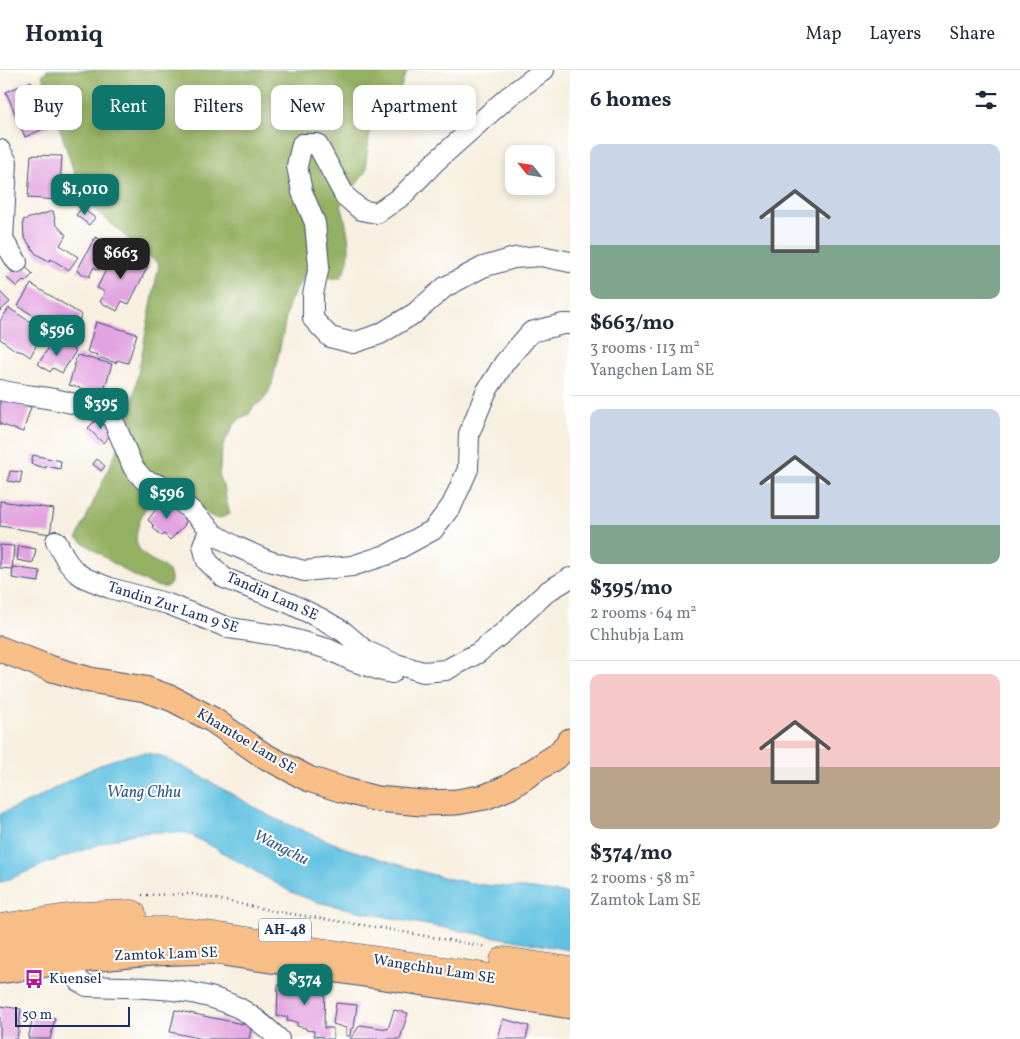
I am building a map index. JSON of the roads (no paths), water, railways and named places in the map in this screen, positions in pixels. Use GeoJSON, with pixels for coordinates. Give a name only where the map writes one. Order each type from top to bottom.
{"type":"FeatureCollection","features":[{"type":"Feature","properties":{"kind":"highway","name":"Wangchhu Lam SE"},"geometry":{"type":"LineString","coordinates":[[0,928],[81,916],[176,914],[202,916],[297,932],[570,970]]}},
{"type":"Feature","properties":{"kind":"highway","name":"Wangchhu Lam SE"},"geometry":{"type":"LineString","coordinates":[[0,948],[119,931],[172,931],[570,990]]}},
{"type":"Feature","properties":{"kind":"main road","name":"Khamtoe Lam SE"},"geometry":{"type":"LineString","coordinates":[[0,649],[74,676],[145,689],[173,699],[213,720],[263,756],[309,779],[377,799],[422,803],[457,802],[485,797],[510,787],[558,756],[570,741]]}},
{"type":"Feature","properties":{"kind":"main road","name":"Zamtok Lam SE"},"geometry":{"type":"LineString","coordinates":[[0,971],[70,961],[151,953],[210,951],[570,1006]]}},
{"type":"Feature","properties":{"kind":"street"},"geometry":{"type":"LineString","coordinates":[[544,70],[508,98],[435,162],[402,196],[378,213],[361,210],[345,196],[317,144],[302,144],[297,166],[302,192],[315,224],[319,266],[313,295],[313,319],[330,337],[352,343],[380,334],[415,313],[445,287],[483,267],[514,258],[541,256],[570,262]]}},
{"type":"Feature","properties":{"kind":"street"},"geometry":{"type":"LineString","coordinates":[[0,150],[7,162],[3,240],[18,262]]}},
{"type":"Feature","properties":{"kind":"street","name":"Tandin Lam SE"},"geometry":{"type":"LineString","coordinates":[[210,528],[214,534],[233,545],[266,560],[304,570],[352,566],[389,554],[433,530],[452,505],[468,469],[469,434],[486,392],[505,362],[531,332],[570,324]]}},
{"type":"Feature","properties":{"kind":"street"},"geometry":{"type":"LineString","coordinates":[[0,390],[66,401],[112,417],[133,467],[144,480],[162,486],[210,528]]}},
{"type":"Feature","properties":{"kind":"street","name":"Tandin Lam SE"},"geometry":{"type":"LineString","coordinates":[[210,528],[203,545],[207,561],[224,578],[289,603],[344,632],[366,650],[393,663],[423,672],[446,670],[478,653],[504,632],[548,591],[570,578]]}},
{"type":"Feature","properties":{"kind":"street","name":"Tandin Zur Lam 9 SE"},"geometry":{"type":"LineString","coordinates":[[56,541],[68,563],[76,572],[85,578],[110,588],[168,604],[229,628],[282,636],[328,649],[383,671],[395,674],[423,672]]}},
{"type":"Feature","properties":{"kind":"street"},"geometry":{"type":"LineString","coordinates":[[70,961],[80,982],[87,986],[149,988],[183,991],[209,996],[240,1009],[264,1025],[278,1039]]}},
{"type":"Feature","properties":{"kind":"water","name":"Wang Chhu"},"geometry":{"type":"Polygon","coordinates":[[[144,753],[158,755],[171,761],[275,819],[348,849],[455,880],[570,894],[570,950],[405,921],[317,902],[291,892],[186,833],[154,832],[133,834],[45,864],[0,883],[0,814],[39,797],[104,763],[144,753]]]}},
{"type":"Feature","properties":{"kind":"place","name":"Kuensel"},"geometry":{"type":"Point","coordinates":[34,979]}},
{"type":"Feature","properties":{"kind":"water label","name":"Wangchu"},"geometry":{"type":"Point","coordinates":[281,848]}}]}
